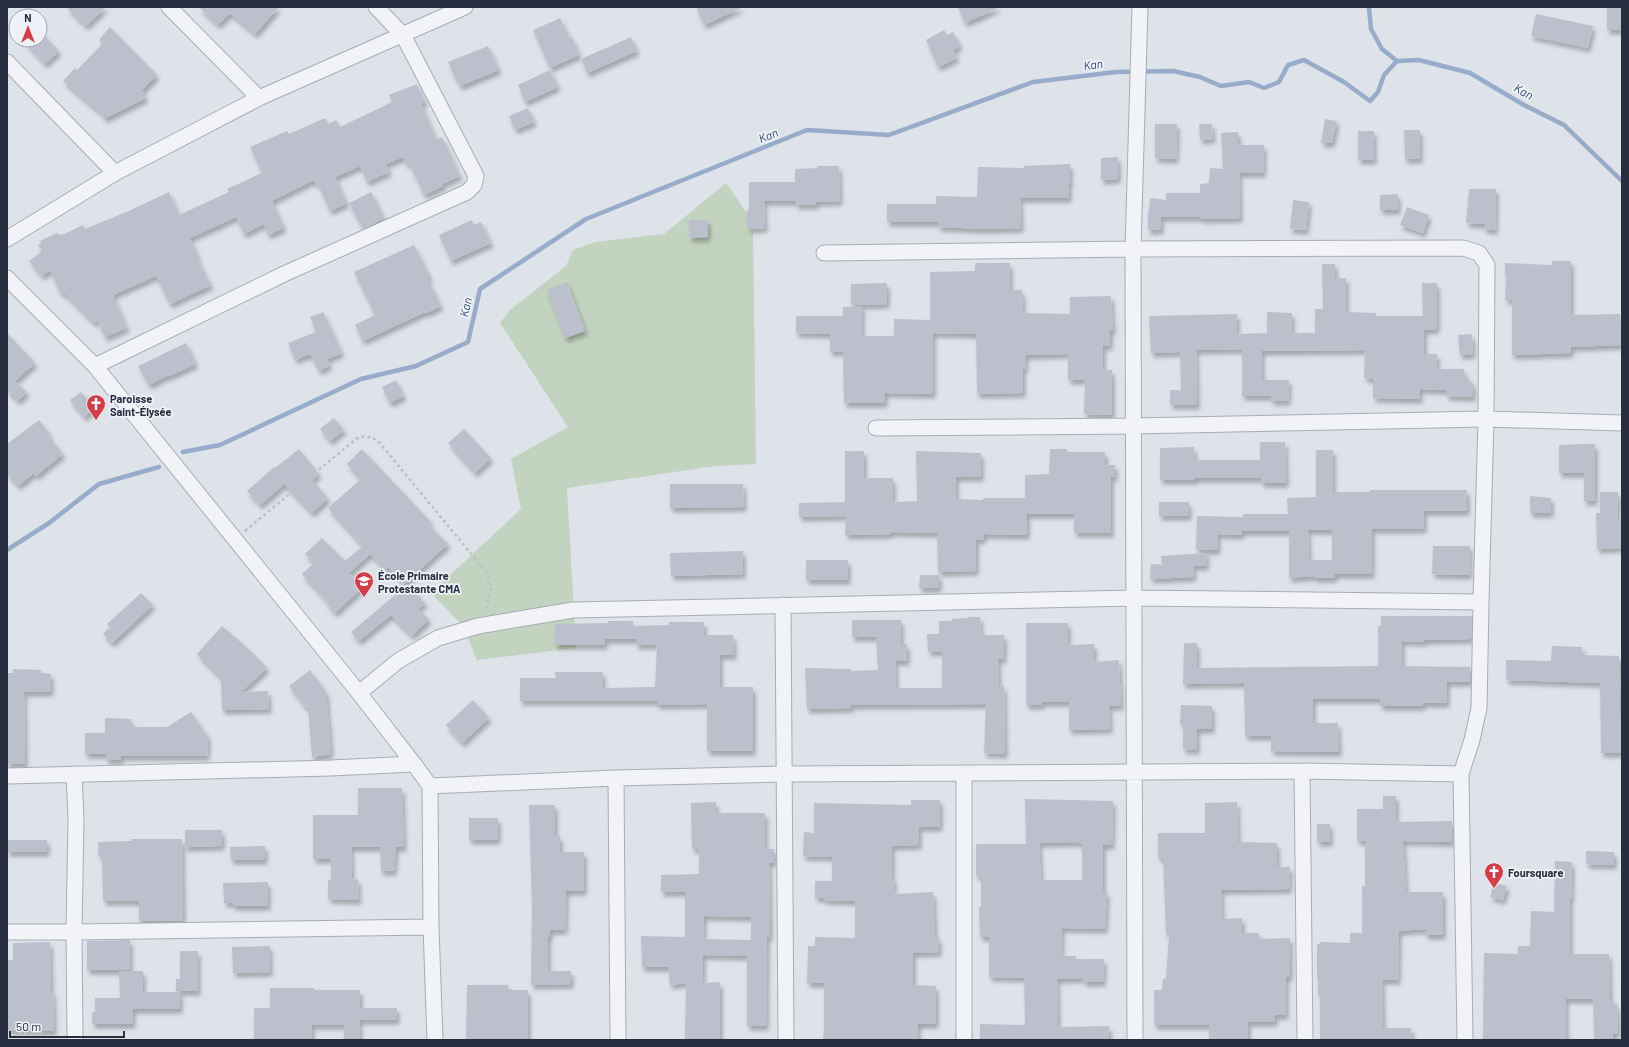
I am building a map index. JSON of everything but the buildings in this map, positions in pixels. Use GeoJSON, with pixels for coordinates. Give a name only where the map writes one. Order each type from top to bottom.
{"type":"FeatureCollection","features":[{"type":"Feature","properties":{"kind":"street"},"geometry":{"type":"LineString","coordinates":[[169,7],[259,98]]}},
{"type":"Feature","properties":{"kind":"street"},"geometry":{"type":"LineString","coordinates":[[95,366],[284,274],[467,192],[474,185],[476,176],[403,35],[376,7]]}},
{"type":"Feature","properties":{"kind":"street"},"geometry":{"type":"LineString","coordinates":[[7,239],[115,173],[259,98],[465,7]]}},
{"type":"Feature","properties":{"kind":"street"},"geometry":{"type":"LineString","coordinates":[[1135,1040],[1133,249],[1140,7]]}},
{"type":"Feature","properties":{"kind":"street"},"geometry":{"type":"LineString","coordinates":[[7,62],[115,173]]}},
{"type":"Feature","properties":{"kind":"street"},"geometry":{"type":"LineString","coordinates":[[824,253],[1133,249],[1463,248],[1479,253],[1487,265],[1486,419],[1481,602],[1480,708],[1461,774],[1465,1040]]}},
{"type":"Feature","properties":{"kind":"street"},"geometry":{"type":"LineString","coordinates":[[7,278],[95,366],[359,693],[430,786],[431,927],[435,1040]]}},
{"type":"Feature","properties":{"kind":"street"},"geometry":{"type":"LineString","coordinates":[[876,428],[1133,426],[1486,419],[1622,423]]}},
{"type":"Feature","properties":{"kind":"street"},"geometry":{"type":"LineString","coordinates":[[359,693],[398,661],[438,638],[478,626],[572,610],[1135,598],[1481,602]]}},
{"type":"Feature","properties":{"kind":"street"},"geometry":{"type":"LineString","coordinates":[[783,605],[786,1040]]}},
{"type":"Feature","properties":{"kind":"street"},"geometry":{"type":"LineString","coordinates":[[7,776],[331,768],[414,764]]}},
{"type":"Feature","properties":{"kind":"street"},"geometry":{"type":"LineString","coordinates":[[430,786],[616,778],[784,774],[1302,771],[1461,774]]}},
{"type":"Feature","properties":{"kind":"street"},"geometry":{"type":"LineString","coordinates":[[1302,771],[1305,1040]]}},
{"type":"Feature","properties":{"kind":"street"},"geometry":{"type":"LineString","coordinates":[[964,773],[964,1040]]}},
{"type":"Feature","properties":{"kind":"street"},"geometry":{"type":"LineString","coordinates":[[74,774],[76,819],[74,932],[75,1040]]}},
{"type":"Feature","properties":{"kind":"street"},"geometry":{"type":"LineString","coordinates":[[616,778],[618,1040]]}},
{"type":"Feature","properties":{"kind":"street"},"geometry":{"type":"LineString","coordinates":[[7,932],[431,927]]}},
{"type":"Feature","properties":{"kind":"path"},"geometry":{"type":"LineString","coordinates":[[235,539],[356,439],[363,436],[368,436],[378,441],[487,573],[491,588],[488,605],[478,626]]}},
{"type":"Feature","properties":{"kind":"green space"},"geometry":{"type":"Polygon","coordinates":[[[726,183],[753,222],[756,464],[715,466],[567,488],[576,648],[477,660],[463,626],[431,593],[521,509],[511,459],[568,427],[500,323],[510,310],[566,266],[573,250],[595,242],[664,234],[726,183]]]}},
{"type":"Feature","properties":{"kind":"waterway","name":"Kan"},"geometry":{"type":"LineString","coordinates":[[1369,7],[1371,29],[1382,49],[1397,61]]}},
{"type":"Feature","properties":{"kind":"waterway","name":"Kan"},"geometry":{"type":"LineString","coordinates":[[183,452],[220,445],[361,379],[416,366],[468,342],[480,289],[586,219],[807,130],[889,135],[1033,82],[1116,72],[1173,71],[1200,77],[1221,86],[1249,82],[1264,88],[1279,82],[1288,65],[1304,60],[1344,82],[1370,101],[1378,92],[1384,75],[1397,61],[1419,60],[1470,73],[1524,105],[1564,125],[1622,181]]}},
{"type":"Feature","properties":{"kind":"waterway"},"geometry":{"type":"LineString","coordinates":[[7,550],[49,523],[99,484],[159,467]]}},
{"type":"Feature","properties":{"kind":"place","name":"Paroisse Saint-Élysée"},"geometry":{"type":"Point","coordinates":[96,421]}},
{"type":"Feature","properties":{"kind":"place","name":"École Primaire Protestante CMA"},"geometry":{"type":"Point","coordinates":[364,598]}},
{"type":"Feature","properties":{"kind":"place","name":"Foursquare"},"geometry":{"type":"Point","coordinates":[1494,889]}}]}
